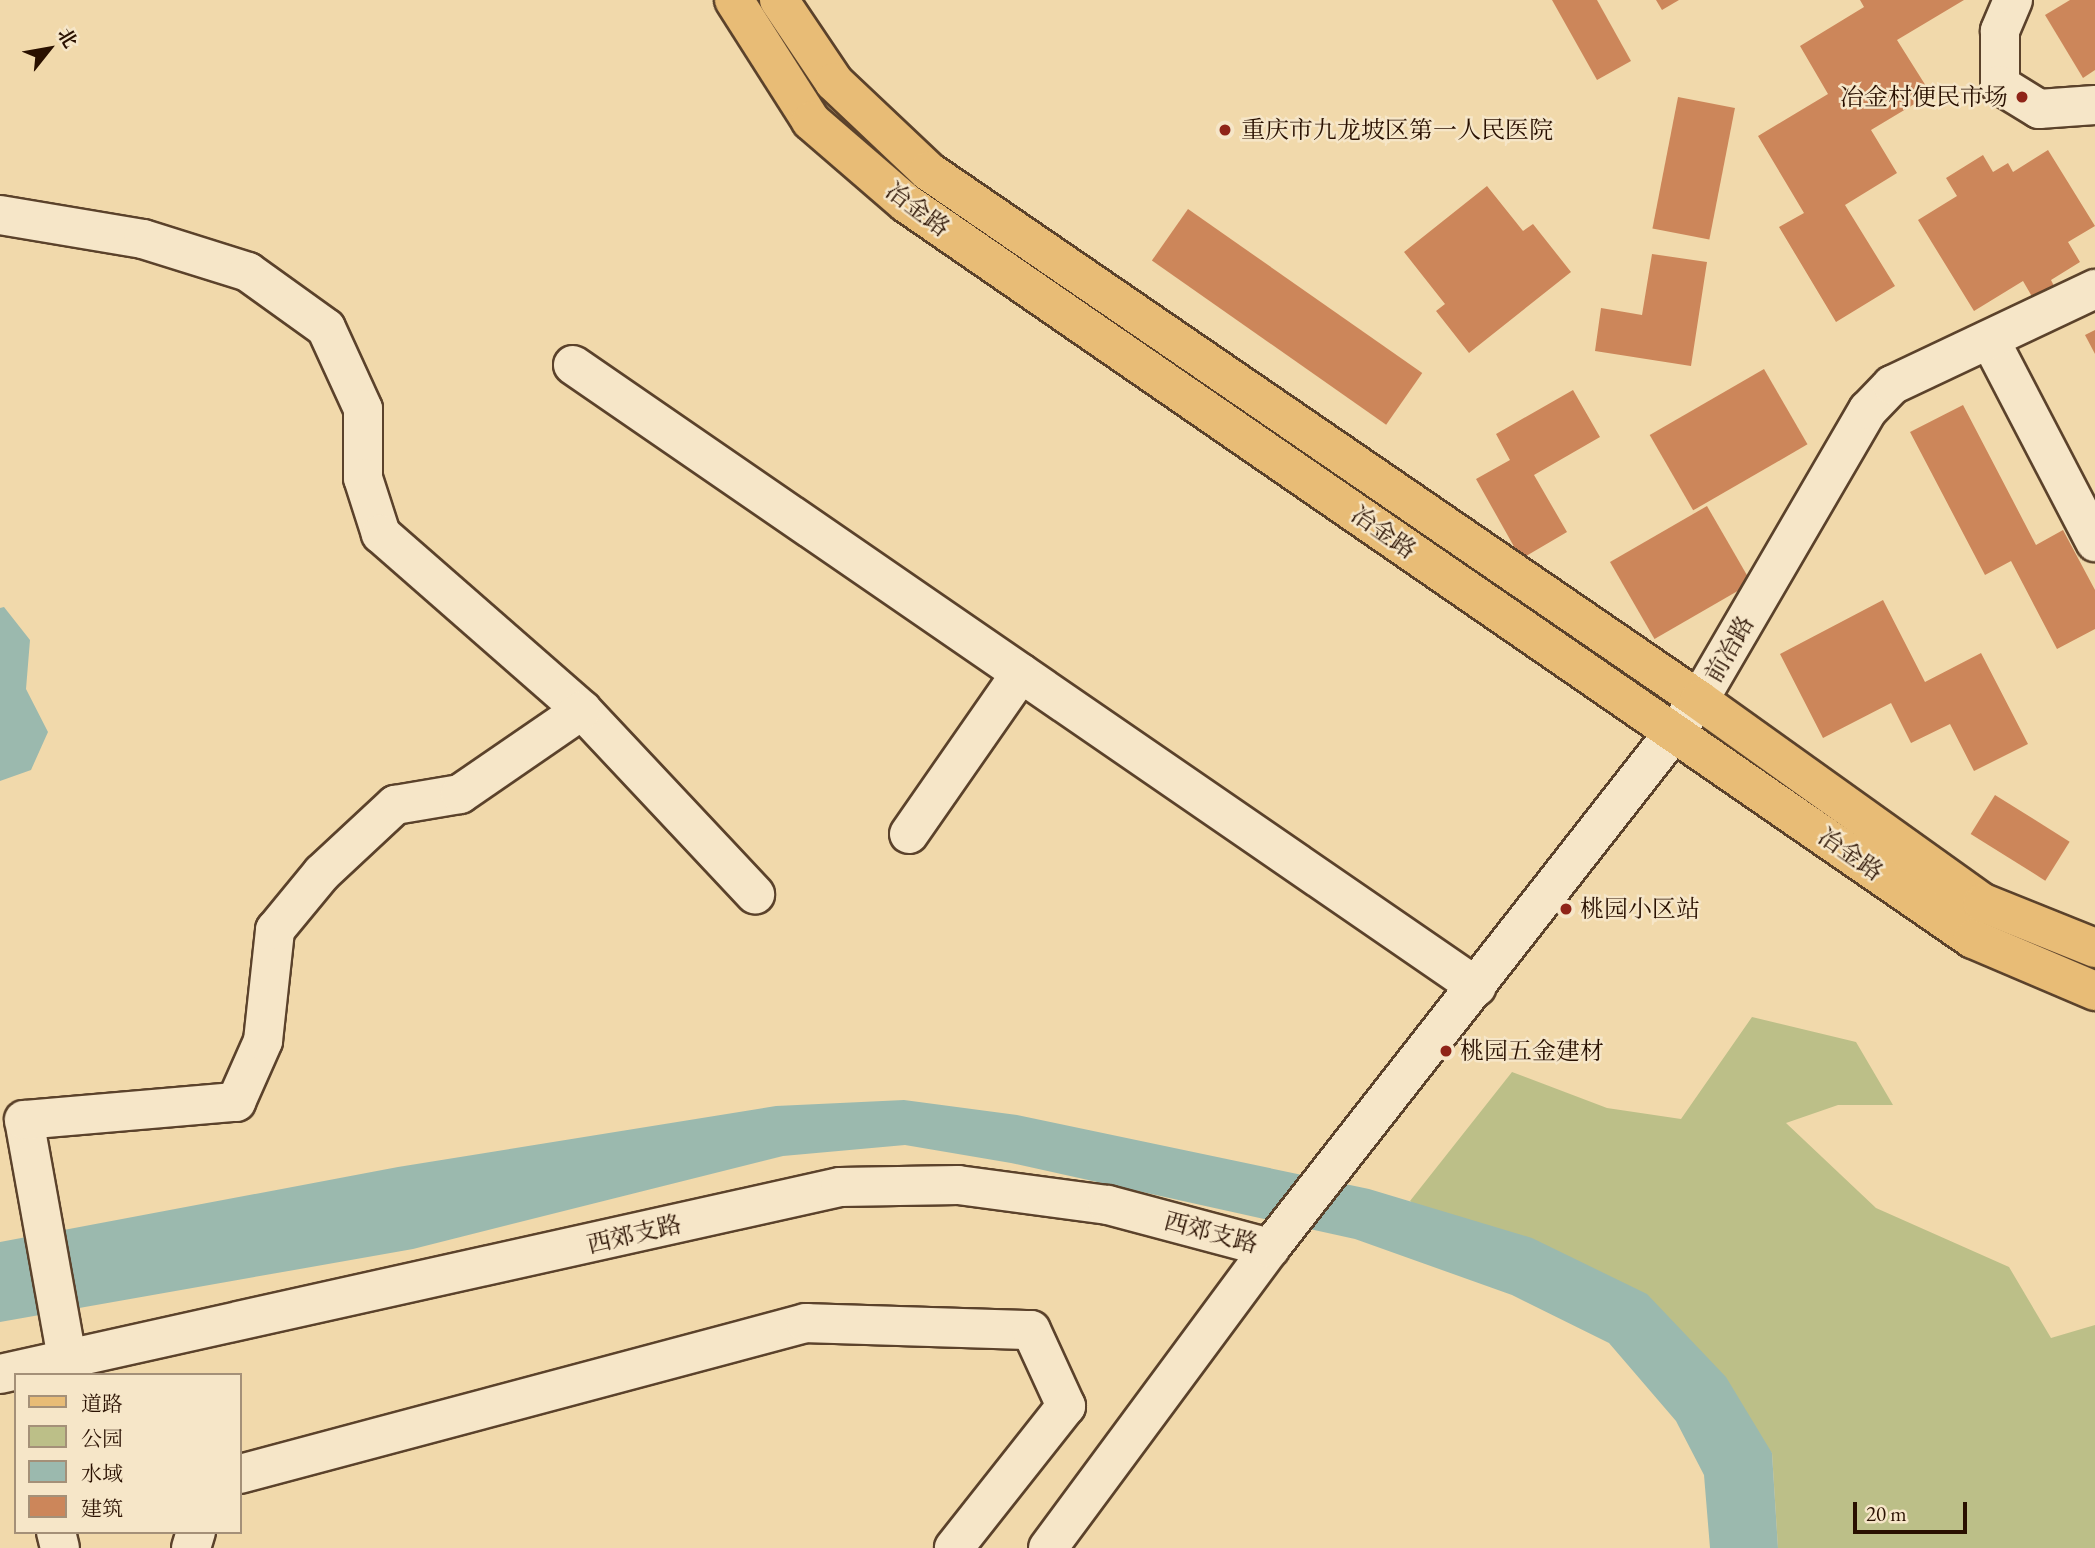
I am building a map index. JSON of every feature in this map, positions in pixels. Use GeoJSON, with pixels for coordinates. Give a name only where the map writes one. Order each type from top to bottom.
{"type":"FeatureCollection","features":[{"type":"Feature","properties":{"kind":"main road","name":"冶金路"},"geometry":{"type":"LineString","coordinates":[[734,0],[811,121],[906,203],[1973,939],[2095,991]]}},
{"type":"Feature","properties":{"kind":"main road","name":"冶金路"},"geometry":{"type":"LineString","coordinates":[[779,0],[834,82],[928,171],[1699,700],[1983,903],[2095,948]]}},
{"type":"Feature","properties":{"kind":"street"},"geometry":{"type":"LineString","coordinates":[[2013,0],[2000,31],[2000,85],[2039,109],[2095,105]]}},
{"type":"Feature","properties":{"kind":"street"},"geometry":{"type":"LineString","coordinates":[[0,215],[144,239],[248,272],[326,328],[363,409],[363,478],[381,534],[582,710],[755,894]]}},
{"type":"Feature","properties":{"kind":"street","name":"前冶路"},"geometry":{"type":"LineString","coordinates":[[1048,1548],[1270,1248],[1407,1077],[1699,700],[1868,410],[1892,385],[2095,289]]}},
{"type":"Feature","properties":{"kind":"street"},"geometry":{"type":"LineString","coordinates":[[1990,340],[2095,542]]}},
{"type":"Feature","properties":{"kind":"street"},"geometry":{"type":"LineString","coordinates":[[573,365],[1477,987]]}},
{"type":"Feature","properties":{"kind":"street"},"geometry":{"type":"LineString","coordinates":[[909,834],[1021,673]]}},
{"type":"Feature","properties":{"kind":"street"},"geometry":{"type":"LineString","coordinates":[[66,1352],[36,1190],[12,1123],[236,1102],[263,1041],[275,930],[323,873],[395,805],[460,794],[582,710]]}},
{"type":"Feature","properties":{"kind":"street","name":"西郊支路"},"geometry":{"type":"LineString","coordinates":[[0,1374],[66,1352],[314,1307],[840,1187],[958,1185],[1094,1203],[1270,1248]]}},
{"type":"Feature","properties":{"kind":"street"},"geometry":{"type":"LineString","coordinates":[[242,1473],[806,1323],[1031,1330],[1066,1406],[954,1548]]}},
{"type":"Feature","properties":{"kind":"green space"},"geometry":{"type":"Polygon","coordinates":[[[1752,1017],[1856,1042],[1893,1105],[1838,1105],[1786,1123],[1876,1208],[2009,1267],[2051,1338],[2095,1325],[2095,1548],[1778,1548],[1772,1453],[1410,1201],[1512,1072],[1607,1108],[1681,1119],[1752,1017]]]}},
{"type":"Feature","properties":{"kind":"water"},"geometry":{"type":"Polygon","coordinates":[[[4,607],[30,640],[26,689],[48,732],[31,770],[0,781],[0,608],[4,607]]]}},
{"type":"Feature","properties":{"kind":"water"},"geometry":{"type":"Polygon","coordinates":[[[904,1100],[1017,1115],[1369,1189],[1532,1238],[1647,1294],[1726,1377],[1772,1453],[1778,1548],[1710,1548],[1704,1475],[1676,1421],[1609,1343],[1512,1295],[1355,1239],[1011,1163],[905,1145],[783,1156],[413,1249],[0,1322],[0,1242],[398,1167],[776,1106],[904,1100]]]}},
{"type":"Feature","properties":{"kind":"building"},"geometry":{"type":"Polygon","coordinates":[[[1552,0],[1597,0],[1631,61],[1597,80],[1552,0]]]}},
{"type":"Feature","properties":{"kind":"building"},"geometry":{"type":"Polygon","coordinates":[[[1656,0],[1679,0],[1662,10],[1656,0]]]}},
{"type":"Feature","properties":{"kind":"building"},"geometry":{"type":"Polygon","coordinates":[[[1860,0],[1964,0],[1897,40],[1931,94],[1871,130],[1897,173],[1845,205],[1895,286],[1836,322],[1779,227],[1804,213],[1758,136],[1828,94],[1800,46],[1864,7],[1860,0]]]}},
{"type":"Feature","properties":{"kind":"building"},"geometry":{"type":"Polygon","coordinates":[[[2070,0],[2095,0],[2095,70],[2083,78],[2045,15],[2070,0]]]}},
{"type":"Feature","properties":{"kind":"building"},"geometry":{"type":"Polygon","coordinates":[[[1678,97],[1735,108],[1709,240],[1652,229],[1678,97]]]}},
{"type":"Feature","properties":{"kind":"building"},"geometry":{"type":"Polygon","coordinates":[[[2048,150],[2095,226],[2068,242],[2080,262],[2051,280],[2055,288],[2034,300],[2023,281],[1974,311],[1918,220],[1957,196],[1946,178],[1983,155],[1993,172],[2008,163],[2013,172],[2048,150]]]}},
{"type":"Feature","properties":{"kind":"building"},"geometry":{"type":"Polygon","coordinates":[[[1487,186],[1523,231],[1533,224],[1571,272],[1469,353],[1436,311],[1445,304],[1404,252],[1487,186]]]}},
{"type":"Feature","properties":{"kind":"building"},"geometry":{"type":"Polygon","coordinates":[[[1188,209],[1422,373],[1386,425],[1152,261],[1188,209]]]}},
{"type":"Feature","properties":{"kind":"building"},"geometry":{"type":"Polygon","coordinates":[[[1652,254],[1707,262],[1691,366],[1595,351],[1601,308],[1642,315],[1652,254]]]}},
{"type":"Feature","properties":{"kind":"building"},"geometry":{"type":"Polygon","coordinates":[[[2095,330],[2095,354],[2085,335],[2095,330]]]}},
{"type":"Feature","properties":{"kind":"building"},"geometry":{"type":"Polygon","coordinates":[[[1764,369],[1808,444],[1693,510],[1650,435],[1764,369]]]}},
{"type":"Feature","properties":{"kind":"building"},"geometry":{"type":"Polygon","coordinates":[[[1573,390],[1600,437],[1534,475],[1567,532],[1521,559],[1476,479],[1510,460],[1496,434],[1573,390]]]}},
{"type":"Feature","properties":{"kind":"building"},"geometry":{"type":"Polygon","coordinates":[[[1963,405],[2036,545],[2063,530],[2095,590],[2095,629],[2057,649],[2011,561],[1985,575],[1910,432],[1963,405]]]}},
{"type":"Feature","properties":{"kind":"building"},"geometry":{"type":"Polygon","coordinates":[[[1707,506],[1752,583],[1655,639],[1610,562],[1707,506]]]}},
{"type":"Feature","properties":{"kind":"building"},"geometry":{"type":"Polygon","coordinates":[[[1883,600],[1925,682],[1981,653],[2028,744],[1974,771],[1950,724],[1911,743],[1891,703],[1823,738],[1780,654],[1883,600]]]}},
{"type":"Feature","properties":{"kind":"building"},"geometry":{"type":"Polygon","coordinates":[[[1995,795],[2070,842],[2045,881],[1971,834],[1995,795]]]}},
{"type":"Feature","properties":{"kind":"place","name":"冶金村便民市场"},"geometry":{"type":"Point","coordinates":[2022,97]}},
{"type":"Feature","properties":{"kind":"place","name":"重庆市九龙坡区第一人民医院"},"geometry":{"type":"Point","coordinates":[1225,130]}},
{"type":"Feature","properties":{"kind":"place","name":"桃园小区站"},"geometry":{"type":"Point","coordinates":[1566,909]}},
{"type":"Feature","properties":{"kind":"place","name":"桃园五金建材"},"geometry":{"type":"Point","coordinates":[1446,1051]}}]}
